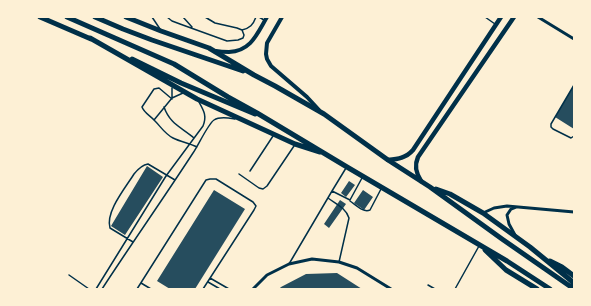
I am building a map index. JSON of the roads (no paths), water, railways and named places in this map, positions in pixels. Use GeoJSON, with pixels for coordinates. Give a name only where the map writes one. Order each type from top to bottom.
{"type":"FeatureCollection","features":[{"type":"Feature","properties":{"kind":"highway"},"geometry":{"type":"LineString","coordinates":[[40,17],[90,38],[181,83],[265,118]]}},
{"type":"Feature","properties":{"kind":"highway"},"geometry":{"type":"LineString","coordinates":[[67,17],[174,64],[507,261],[550,289]]}},
{"type":"Feature","properties":{"kind":"highway"},"geometry":{"type":"LineString","coordinates":[[95,17],[152,40],[254,75]]}},
{"type":"Feature","properties":{"kind":"highway"},"geometry":{"type":"LineString","coordinates":[[126,17],[209,48],[324,114],[574,289]]}},
{"type":"Feature","properties":{"kind":"highway"},"geometry":{"type":"LineString","coordinates":[[90,38],[197,99],[295,144],[328,155]]}},
{"type":"Feature","properties":{"kind":"highway"},"geometry":{"type":"LineString","coordinates":[[430,187],[450,194],[483,213],[574,283]]}},
{"type":"Feature","properties":{"kind":"highway"},"geometry":{"type":"LineString","coordinates":[[480,245],[506,270],[537,289]]}},
{"type":"Feature","properties":{"kind":"highway"},"geometry":{"type":"LineString","coordinates":[[542,257],[562,267],[574,276]]}},
{"type":"Feature","properties":{"kind":"main road"},"geometry":{"type":"LineString","coordinates":[[388,160],[400,159],[413,150],[501,17]]}},
{"type":"Feature","properties":{"kind":"main road"},"geometry":{"type":"LineString","coordinates":[[420,181],[416,168],[418,156],[514,17]]}},
{"type":"Feature","properties":{"kind":"street"},"geometry":{"type":"LineString","coordinates":[[282,17],[267,43],[267,60],[271,66],[324,114]]}},
{"type":"Feature","properties":{"kind":"street"},"geometry":{"type":"LineString","coordinates":[[538,17],[574,39]]}},
{"type":"Feature","properties":{"kind":"street"},"geometry":{"type":"LineString","coordinates":[[209,48],[220,52],[234,52],[242,50],[252,42],[266,19]]}},
{"type":"Feature","properties":{"kind":"street"},"geometry":{"type":"LineString","coordinates":[[483,213],[494,208],[507,206],[574,212]]}},
{"type":"Feature","properties":{"kind":"street"},"geometry":{"type":"LineString","coordinates":[[517,239],[508,224],[507,215],[511,209],[519,207]]}},
{"type":"Feature","properties":{"kind":"street"},"geometry":{"type":"LineString","coordinates":[[253,289],[267,274],[289,264],[312,259],[339,262],[357,268],[391,289]]}},
{"type":"Feature","properties":{"kind":"lane"},"geometry":{"type":"LineString","coordinates":[[152,17],[161,31]]}},
{"type":"Feature","properties":{"kind":"lane"},"geometry":{"type":"LineString","coordinates":[[167,17],[176,23],[194,28],[227,41],[242,38],[244,35],[242,30]]}},
{"type":"Feature","properties":{"kind":"lane"},"geometry":{"type":"LineString","coordinates":[[183,17],[194,28]]}},
{"type":"Feature","properties":{"kind":"lane"},"geometry":{"type":"LineString","coordinates":[[205,17],[215,23],[242,30],[253,25],[257,17],[266,19]]}},
{"type":"Feature","properties":{"kind":"lane"},"geometry":{"type":"LineString","coordinates":[[484,17],[496,25]]}},
{"type":"Feature","properties":{"kind":"lane"},"geometry":{"type":"LineString","coordinates":[[172,85],[172,98]]}},
{"type":"Feature","properties":{"kind":"lane"},"geometry":{"type":"LineString","coordinates":[[574,85],[551,124],[551,127],[569,138],[574,136]]}},
{"type":"Feature","properties":{"kind":"lane"},"geometry":{"type":"LineString","coordinates":[[172,98],[159,88],[154,89],[142,107],[143,110],[159,127],[173,138],[197,147]]}},
{"type":"Feature","properties":{"kind":"lane"},"geometry":{"type":"LineString","coordinates":[[154,120],[172,98],[185,92]]}},
{"type":"Feature","properties":{"kind":"lane"},"geometry":{"type":"LineString","coordinates":[[96,289],[166,176],[203,126],[206,118],[197,99]]}},
{"type":"Feature","properties":{"kind":"lane"},"geometry":{"type":"LineString","coordinates":[[164,107],[171,121],[194,138]]}},
{"type":"Feature","properties":{"kind":"lane"},"geometry":{"type":"LineString","coordinates":[[102,289],[197,147],[210,124],[214,120],[225,117],[250,124]]}},
{"type":"Feature","properties":{"kind":"lane"},"geometry":{"type":"LineString","coordinates":[[250,171],[274,135]]}},
{"type":"Feature","properties":{"kind":"lane"},"geometry":{"type":"LineString","coordinates":[[239,174],[259,188],[267,186],[295,144]]}},
{"type":"Feature","properties":{"kind":"lane"},"geometry":{"type":"LineString","coordinates":[[132,242],[110,228],[109,224],[112,208],[134,174],[145,164],[150,165],[166,176],[175,180]]}},
{"type":"Feature","properties":{"kind":"lane"},"geometry":{"type":"LineString","coordinates":[[289,264],[347,167]]}},
{"type":"Feature","properties":{"kind":"lane"},"geometry":{"type":"LineString","coordinates":[[350,200],[363,176]]}},
{"type":"Feature","properties":{"kind":"lane"},"geometry":{"type":"LineString","coordinates":[[137,289],[206,180],[210,178],[216,179],[253,202],[256,206],[203,289]]}},
{"type":"Feature","properties":{"kind":"lane"},"geometry":{"type":"LineString","coordinates":[[332,191],[350,200],[364,211],[367,211],[370,210],[382,187]]}},
{"type":"Feature","properties":{"kind":"lane"},"geometry":{"type":"LineString","coordinates":[[328,198],[345,210],[350,218],[339,262]]}},
{"type":"Feature","properties":{"kind":"lane"},"geometry":{"type":"LineString","coordinates":[[455,289],[480,245]]}},
{"type":"Feature","properties":{"kind":"lane"},"geometry":{"type":"LineString","coordinates":[[69,275],[89,289]]}},
{"type":"Feature","properties":{"kind":"lane"},"geometry":{"type":"LineString","coordinates":[[210,278],[229,289]]}},
{"type":"Feature","properties":{"kind":"lane"},"geometry":{"type":"LineString","coordinates":[[208,282],[220,289]]}},
{"type":"Feature","properties":{"kind":"lane"},"geometry":{"type":"LineString","coordinates":[[141,283],[150,289]]}},
{"type":"Feature","properties":{"kind":"lane"},"geometry":{"type":"LineString","coordinates":[[428,285],[435,289]]}}]}
